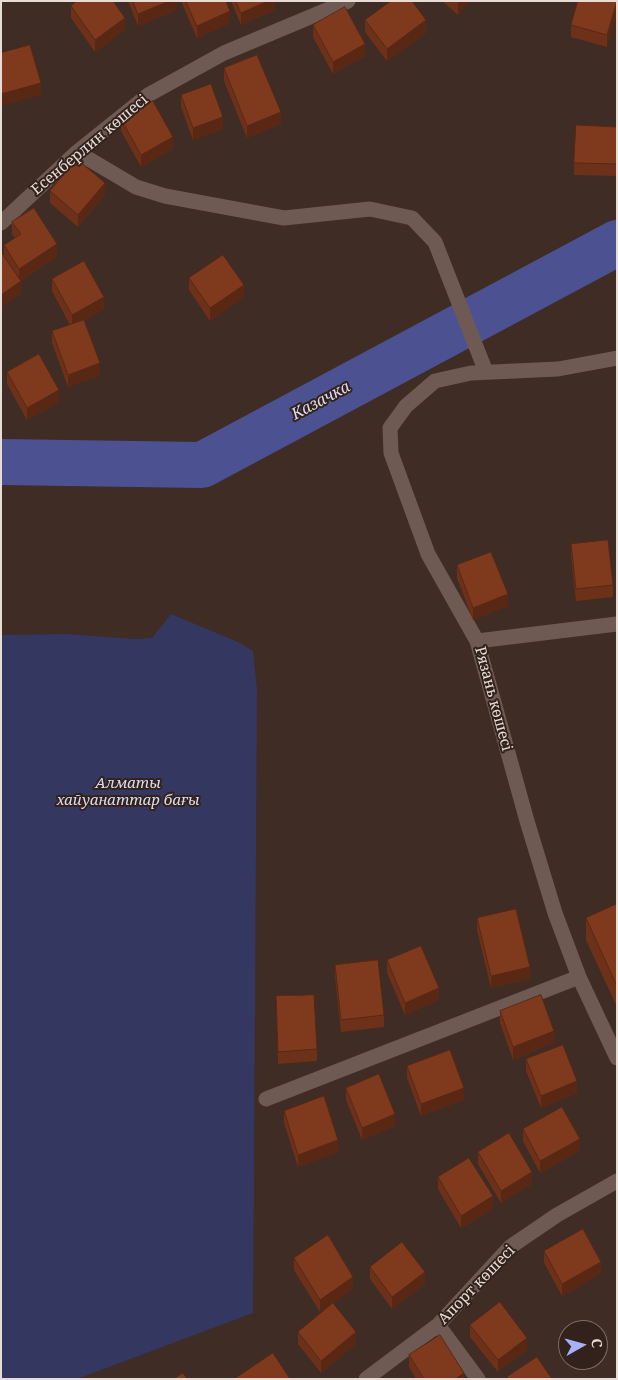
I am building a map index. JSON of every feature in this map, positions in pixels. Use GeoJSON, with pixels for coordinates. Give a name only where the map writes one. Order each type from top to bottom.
{"type":"FeatureCollection","features":[{"type":"Feature","properties":{"kind":"street","name":"Есенберлин көшесі"},"geometry":{"type":"LineString","coordinates":[[1,223],[77,152],[148,94],[224,53],[348,1]]}},
{"type":"Feature","properties":{"kind":"street"},"geometry":{"type":"LineString","coordinates":[[77,152],[136,187],[165,196],[284,218],[370,208],[412,218],[435,242],[481,354],[486,372]]}},
{"type":"Feature","properties":{"kind":"street","name":"Рязань көшесі"},"geometry":{"type":"LineString","coordinates":[[617,358],[558,369],[486,372],[435,381],[406,406],[390,428],[391,453],[428,554],[477,641],[527,821],[555,913],[578,978],[617,1058]]}},
{"type":"Feature","properties":{"kind":"street"},"geometry":{"type":"LineString","coordinates":[[477,641],[617,624]]}},
{"type":"Feature","properties":{"kind":"street"},"geometry":{"type":"LineString","coordinates":[[266,1099],[578,978]]}},
{"type":"Feature","properties":{"kind":"street","name":"Апорт көшесі"},"geometry":{"type":"LineString","coordinates":[[366,1379],[438,1325],[510,1247],[557,1215],[617,1181]]}},
{"type":"Feature","properties":{"kind":"street"},"geometry":{"type":"LineString","coordinates":[[438,1325],[478,1379]]}},
{"type":"Feature","properties":{"kind":"green space","name":"Алматы хайуанаттар бағы"},"geometry":{"type":"Polygon","coordinates":[[[171,614],[238,642],[253,651],[257,689],[253,1313],[77,1379],[1,1379],[1,635],[66,634],[134,639],[152,638],[171,614]]]}},
{"type":"Feature","properties":{"kind":"building"},"geometry":{"type":"Polygon","coordinates":[[[77,1],[113,1],[125,18],[95,40],[71,6],[77,1]]]}},
{"type":"Feature","properties":{"kind":"building"},"geometry":{"type":"Polygon","coordinates":[[[133,1],[169,1],[138,14],[133,1]]]}},
{"type":"Feature","properties":{"kind":"building"},"geometry":{"type":"Polygon","coordinates":[[[186,1],[226,1],[230,11],[197,26],[186,1]]]}},
{"type":"Feature","properties":{"kind":"building"},"geometry":{"type":"Polygon","coordinates":[[[236,1],[268,1],[241,13],[236,1]]]}},
{"type":"Feature","properties":{"kind":"building"},"geometry":{"type":"Polygon","coordinates":[[[391,1],[412,1],[426,20],[387,49],[365,20],[391,1]]]}},
{"type":"Feature","properties":{"kind":"building"},"geometry":{"type":"Polygon","coordinates":[[[578,1],[617,1],[607,35],[571,25],[578,1]]]}},
{"type":"Feature","properties":{"kind":"building"},"geometry":{"type":"Polygon","coordinates":[[[345,7],[365,44],[333,62],[313,25],[345,7]]]}},
{"type":"Feature","properties":{"kind":"building"},"geometry":{"type":"Polygon","coordinates":[[[30,45],[41,83],[1,94],[1,53],[30,45]]]}},
{"type":"Feature","properties":{"kind":"building"},"geometry":{"type":"Polygon","coordinates":[[[257,55],[281,112],[247,126],[224,68],[257,55]]]}},
{"type":"Feature","properties":{"kind":"building"},"geometry":{"type":"Polygon","coordinates":[[[211,84],[223,117],[193,128],[181,95],[211,84]]]}},
{"type":"Feature","properties":{"kind":"building"},"geometry":{"type":"Polygon","coordinates":[[[153,101],[173,137],[141,155],[121,119],[153,101]]]}},
{"type":"Feature","properties":{"kind":"building"},"geometry":{"type":"Polygon","coordinates":[[[576,125],[617,127],[617,164],[574,163],[576,125]]]}},
{"type":"Feature","properties":{"kind":"building"},"geometry":{"type":"Polygon","coordinates":[[[77,159],[105,183],[78,215],[50,191],[77,159]]]}},
{"type":"Feature","properties":{"kind":"building"},"geometry":{"type":"Polygon","coordinates":[[[34,208],[57,244],[19,269],[4,245],[21,234],[12,222],[34,208]]]}},
{"type":"Feature","properties":{"kind":"building"},"geometry":{"type":"Polygon","coordinates":[[[1,252],[21,281],[1,295],[1,252]]]}},
{"type":"Feature","properties":{"kind":"building"},"geometry":{"type":"Polygon","coordinates":[[[223,255],[244,285],[210,308],[189,278],[223,255]]]}},
{"type":"Feature","properties":{"kind":"building"},"geometry":{"type":"Polygon","coordinates":[[[84,261],[104,297],[72,315],[52,279],[84,261]]]}},
{"type":"Feature","properties":{"kind":"building"},"geometry":{"type":"Polygon","coordinates":[[[84,320],[100,363],[68,375],[52,331],[84,320]]]}},
{"type":"Feature","properties":{"kind":"building"},"geometry":{"type":"Polygon","coordinates":[[[39,354],[59,390],[27,408],[7,372],[39,354]]]}},
{"type":"Feature","properties":{"kind":"building"},"geometry":{"type":"Polygon","coordinates":[[[608,540],[613,585],[576,589],[571,544],[608,540]]]}},
{"type":"Feature","properties":{"kind":"building"},"geometry":{"type":"Polygon","coordinates":[[[491,552],[508,594],[473,608],[457,565],[491,552]]]}},
{"type":"Feature","properties":{"kind":"building"},"geometry":{"type":"Polygon","coordinates":[[[617,904],[617,986],[586,918],[617,904]]]}},
{"type":"Feature","properties":{"kind":"building"},"geometry":{"type":"Polygon","coordinates":[[[516,909],[530,967],[491,976],[477,918],[516,909]]]}},
{"type":"Feature","properties":{"kind":"building"},"geometry":{"type":"Polygon","coordinates":[[[421,946],[439,988],[405,1003],[387,960],[421,946]]]}},
{"type":"Feature","properties":{"kind":"building"},"geometry":{"type":"Polygon","coordinates":[[[378,960],[384,1015],[341,1020],[335,965],[378,960]]]}},
{"type":"Feature","properties":{"kind":"building"},"geometry":{"type":"Polygon","coordinates":[[[314,995],[317,1049],[278,1052],[276,996],[314,995]]]}},
{"type":"Feature","properties":{"kind":"building"},"geometry":{"type":"Polygon","coordinates":[[[541,995],[554,1031],[513,1047],[500,1011],[541,995]]]}},
{"type":"Feature","properties":{"kind":"building"},"geometry":{"type":"Polygon","coordinates":[[[563,1045],[577,1081],[541,1096],[526,1059],[563,1045]]]}},
{"type":"Feature","properties":{"kind":"building"},"geometry":{"type":"Polygon","coordinates":[[[450,1050],[464,1088],[421,1104],[407,1066],[450,1050]]]}},
{"type":"Feature","properties":{"kind":"building"},"geometry":{"type":"Polygon","coordinates":[[[379,1074],[395,1114],[362,1128],[346,1088],[379,1074]]]}},
{"type":"Feature","properties":{"kind":"building"},"geometry":{"type":"Polygon","coordinates":[[[324,1096],[338,1140],[298,1155],[284,1111],[324,1096]]]}},
{"type":"Feature","properties":{"kind":"building"},"geometry":{"type":"Polygon","coordinates":[[[562,1107],[580,1139],[540,1161],[523,1129],[562,1107]]]}},
{"type":"Feature","properties":{"kind":"building"},"geometry":{"type":"Polygon","coordinates":[[[509,1133],[532,1172],[501,1191],[478,1152],[509,1133]]]}},
{"type":"Feature","properties":{"kind":"building"},"geometry":{"type":"Polygon","coordinates":[[[469,1158],[493,1196],[461,1216],[438,1177],[469,1158]]]}},
{"type":"Feature","properties":{"kind":"building"},"geometry":{"type":"Polygon","coordinates":[[[583,1229],[601,1262],[562,1284],[544,1251],[583,1229]]]}},
{"type":"Feature","properties":{"kind":"building"},"geometry":{"type":"Polygon","coordinates":[[[328,1235],[353,1277],[320,1300],[294,1258],[328,1235]]]}},
{"type":"Feature","properties":{"kind":"building"},"geometry":{"type":"Polygon","coordinates":[[[402,1242],[425,1272],[392,1297],[370,1267],[402,1242]]]}},
{"type":"Feature","properties":{"kind":"building"},"geometry":{"type":"Polygon","coordinates":[[[500,1302],[527,1338],[498,1360],[470,1325],[500,1302]]]}},
{"type":"Feature","properties":{"kind":"building"},"geometry":{"type":"Polygon","coordinates":[[[333,1303],[356,1332],[321,1361],[298,1332],[333,1303]]]}},
{"type":"Feature","properties":{"kind":"building"},"geometry":{"type":"Polygon","coordinates":[[[440,1335],[464,1373],[455,1379],[424,1379],[409,1355],[440,1335]]]}},
{"type":"Feature","properties":{"kind":"building"},"geometry":{"type":"Polygon","coordinates":[[[273,1353],[290,1379],[236,1379],[236,1378],[273,1353]]]}},
{"type":"Feature","properties":{"kind":"building"},"geometry":{"type":"Polygon","coordinates":[[[537,1357],[552,1379],[508,1379],[507,1377],[537,1357]]]}},
{"type":"Feature","properties":{"kind":"building"},"geometry":{"type":"Polygon","coordinates":[[[183,1373],[187,1379],[174,1379],[183,1373]]]}},
{"type":"Feature","properties":{"kind":"waterway","name":"Казачка"},"geometry":{"type":"LineString","coordinates":[[1,462],[202,465],[617,243]]}}]}
